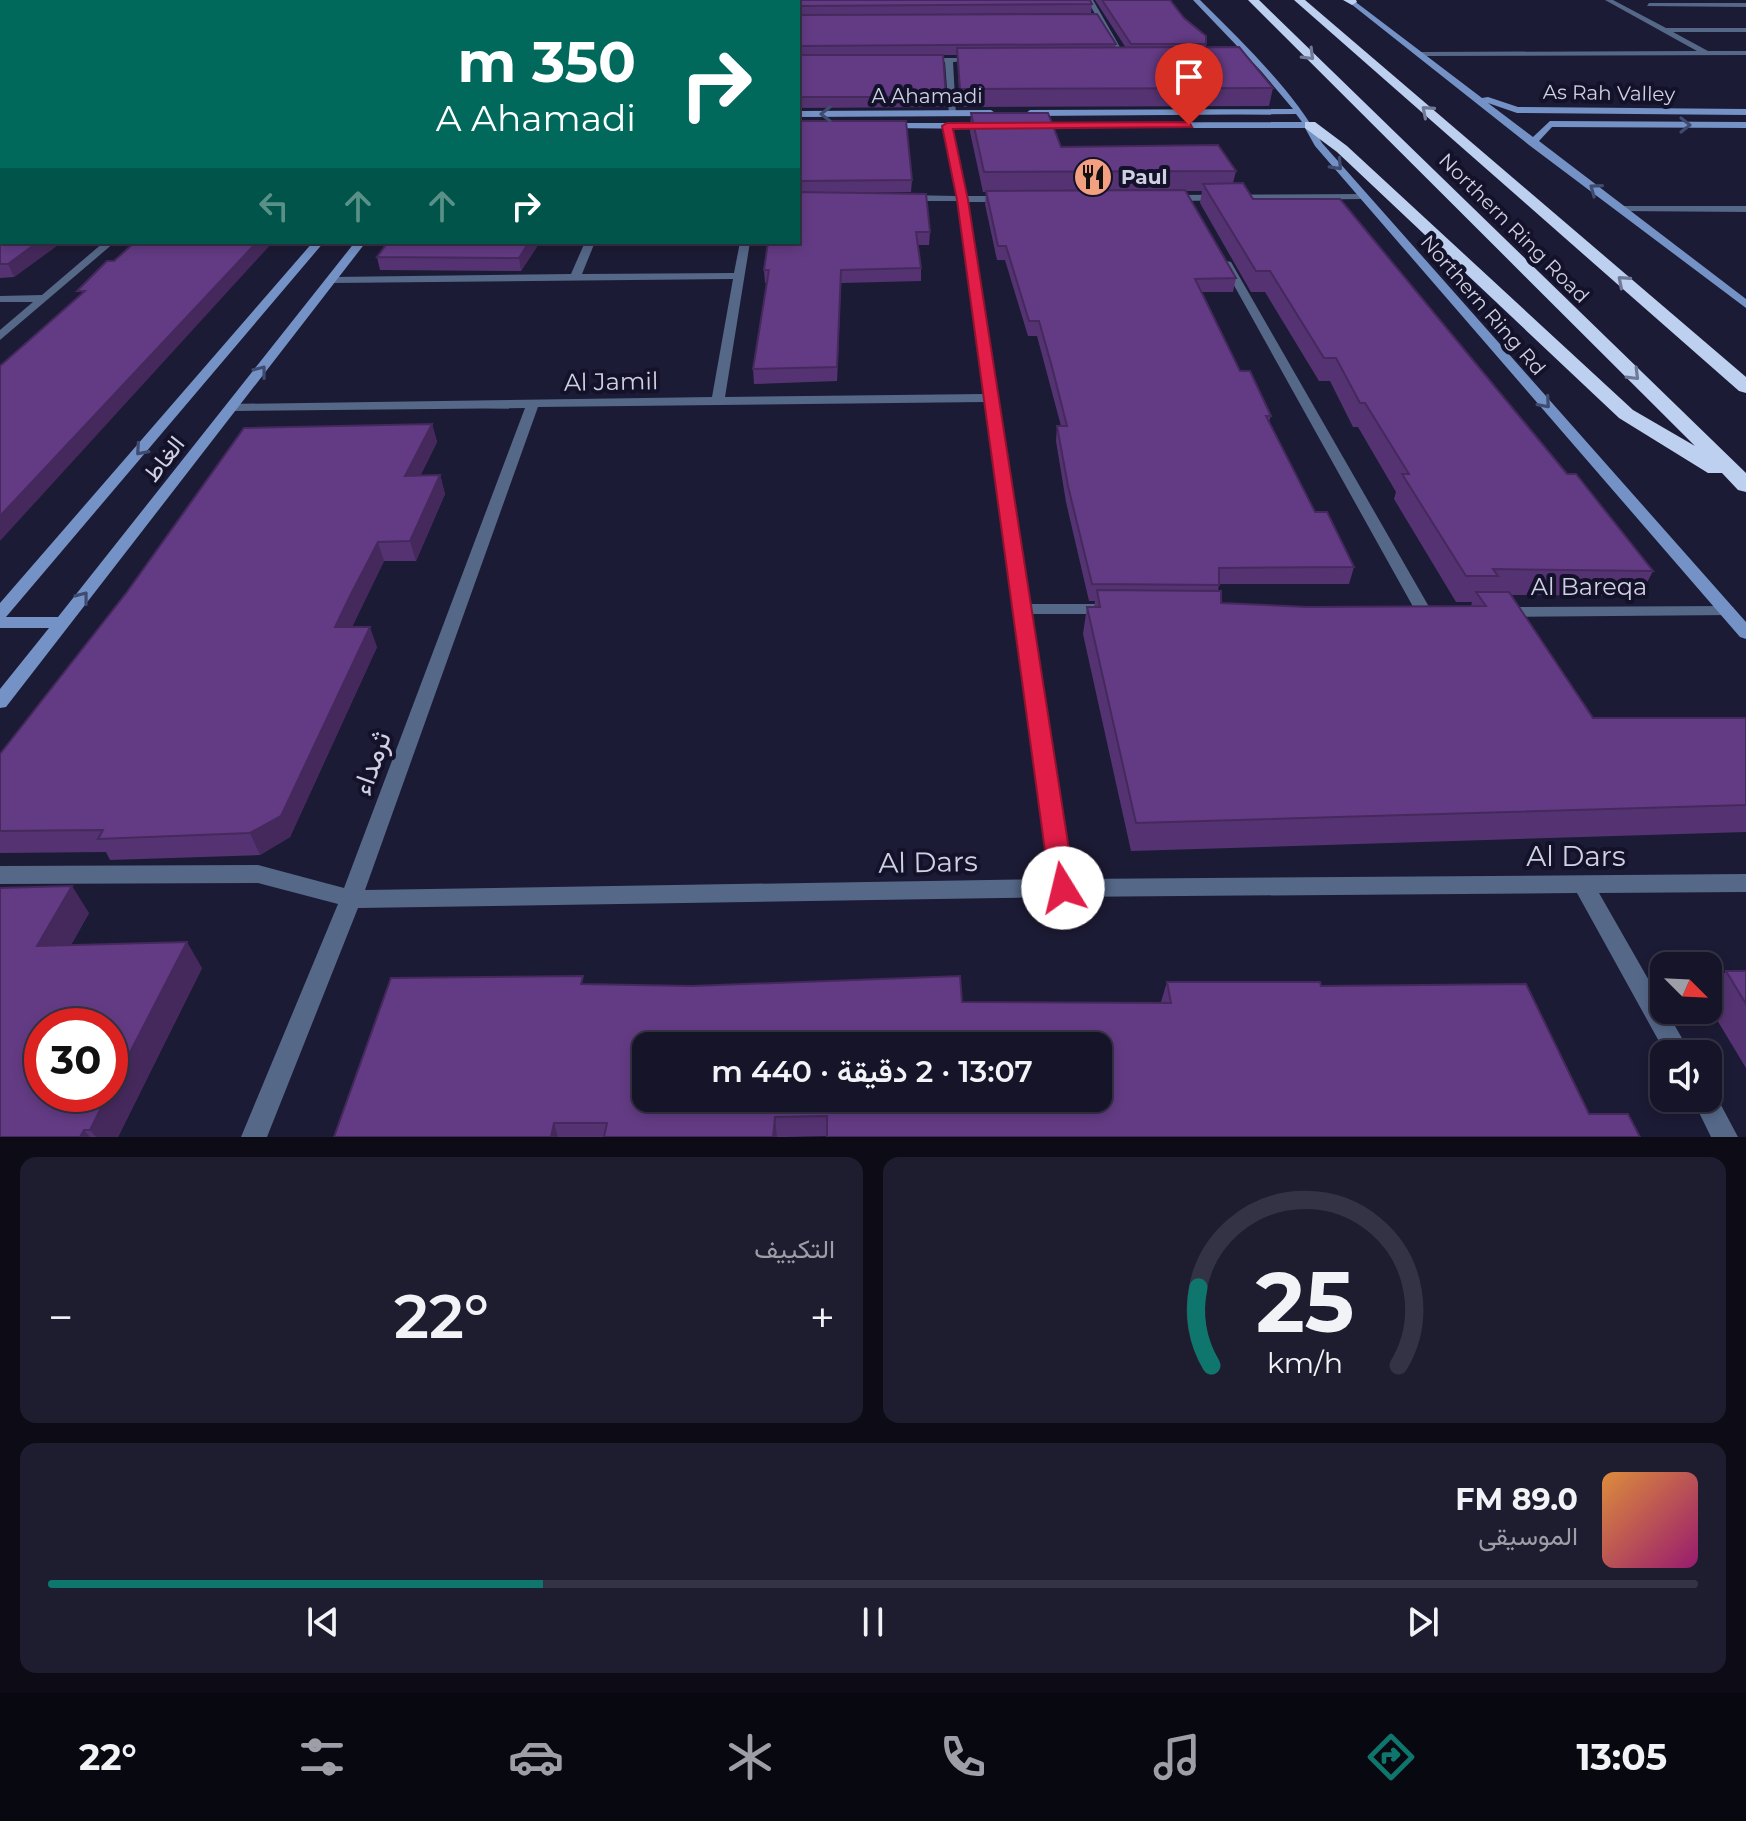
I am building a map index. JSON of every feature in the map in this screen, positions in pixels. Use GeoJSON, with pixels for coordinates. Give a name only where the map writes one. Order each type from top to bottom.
{"type":"FeatureCollection","features":[{"type":"Feature","properties":{"kind":"highway","name":"Northern Ring Road"},"geometry":{"type":"LineString","coordinates":[[1253,0],[1746,486]]}},
{"type":"Feature","properties":{"kind":"highway","name":"Northern Ring Road"},"geometry":{"type":"LineString","coordinates":[[1299,0],[1746,387]]}},
{"type":"Feature","properties":{"kind":"highway"},"geometry":{"type":"LineString","coordinates":[[1303,118],[1342,149],[1626,414],[1746,486]]}},
{"type":"Feature","properties":{"kind":"street"},"geometry":{"type":"LineString","coordinates":[[1090,0],[1125,59]]}},
{"type":"Feature","properties":{"kind":"street","name":"Northern Ring Rd"},"geometry":{"type":"LineString","coordinates":[[1196,0],[1254,59],[1303,118],[1318,144],[1746,633]]}},
{"type":"Feature","properties":{"kind":"street"},"geometry":{"type":"LineString","coordinates":[[1608,0],[1707,53]]}},
{"type":"Feature","properties":{"kind":"street"},"geometry":{"type":"LineString","coordinates":[[1349,1],[1746,305]]}},
{"type":"Feature","properties":{"kind":"street"},"geometry":{"type":"LineString","coordinates":[[1698,30],[1649,5],[1745,2]]}},
{"type":"Feature","properties":{"kind":"street"},"geometry":{"type":"LineString","coordinates":[[1085,18],[1100,18]]}},
{"type":"Feature","properties":{"kind":"street"},"geometry":{"type":"LineString","coordinates":[[1665,30],[1746,30]]}},
{"type":"Feature","properties":{"kind":"street"},"geometry":{"type":"LineString","coordinates":[[1422,54],[1746,53]]}},
{"type":"Feature","properties":{"kind":"street"},"geometry":{"type":"LineString","coordinates":[[1109,59],[1139,59]]}},
{"type":"Feature","properties":{"kind":"street"},"geometry":{"type":"LineString","coordinates":[[1239,59],[1254,59]]}},
{"type":"Feature","properties":{"kind":"street"},"geometry":{"type":"LineString","coordinates":[[919,60],[981,60]]}},
{"type":"Feature","properties":{"kind":"street"},"geometry":{"type":"LineString","coordinates":[[949,60],[950,120],[1063,888]]}},
{"type":"Feature","properties":{"kind":"street","name":"As Rah Valley"},"geometry":{"type":"LineString","coordinates":[[1474,95],[1517,110],[1746,112]]}},
{"type":"Feature","properties":{"kind":"street","name":"A Ahamadi"},"geometry":{"type":"LineString","coordinates":[[872,126],[1000,113]]}},
{"type":"Feature","properties":{"kind":"street","name":"A Ahamadi"},"geometry":{"type":"LineString","coordinates":[[1016,113],[1303,118]]}},
{"type":"Feature","properties":{"kind":"street"},"geometry":{"type":"LineString","coordinates":[[1593,113],[1609,125]]}},
{"type":"Feature","properties":{"kind":"street","name":"A Ahamadi"},"geometry":{"type":"LineString","coordinates":[[800,114],[950,120],[1010,126]]}},
{"type":"Feature","properties":{"kind":"street"},"geometry":{"type":"LineString","coordinates":[[1026,126],[1303,118]]}},
{"type":"Feature","properties":{"kind":"street","name":"As Rah Valley"},"geometry":{"type":"LineString","coordinates":[[1532,143],[1550,124],[1746,125]]}},
{"type":"Feature","properties":{"kind":"street"},"geometry":{"type":"LineString","coordinates":[[1159,198],[1364,196]]}},
{"type":"Feature","properties":{"kind":"street"},"geometry":{"type":"LineString","coordinates":[[887,198],[1023,199]]}},
{"type":"Feature","properties":{"kind":"street"},"geometry":{"type":"LineString","coordinates":[[1189,198],[1197,212]]}},
{"type":"Feature","properties":{"kind":"street"},"geometry":{"type":"LineString","coordinates":[[1622,209],[1746,209]]}},
{"type":"Feature","properties":{"kind":"street"},"geometry":{"type":"LineString","coordinates":[[0,336],[108,244]]}},
{"type":"Feature","properties":{"kind":"street","name":"الغاط"},"geometry":{"type":"LineString","coordinates":[[0,614],[317,244]]}},
{"type":"Feature","properties":{"kind":"street","name":"الغاط"},"geometry":{"type":"LineString","coordinates":[[0,702],[359,244]]}},
{"type":"Feature","properties":{"kind":"street"},"geometry":{"type":"LineString","coordinates":[[575,278],[589,244]]}},
{"type":"Feature","properties":{"kind":"street"},"geometry":{"type":"LineString","coordinates":[[718,402],[745,244]]}},
{"type":"Feature","properties":{"kind":"street"},"geometry":{"type":"LineString","coordinates":[[1221,253],[1424,612]]}},
{"type":"Feature","properties":{"kind":"street"},"geometry":{"type":"LineString","coordinates":[[332,280],[739,276]]}},
{"type":"Feature","properties":{"kind":"street"},"geometry":{"type":"LineString","coordinates":[[0,299],[44,298]]}},
{"type":"Feature","properties":{"kind":"street","name":"Al Jamil"},"geometry":{"type":"LineString","coordinates":[[234,407],[532,406],[989,398]]}},
{"type":"Feature","properties":{"kind":"street","name":"ثرمداء"},"geometry":{"type":"LineString","coordinates":[[254,1137],[351,899],[532,406]]}},
{"type":"Feature","properties":{"kind":"street"},"geometry":{"type":"LineString","coordinates":[[1020,609],[1129,610]]}},
{"type":"Feature","properties":{"kind":"street","name":"Al Bareqa"},"geometry":{"type":"LineString","coordinates":[[1488,612],[1727,611]]}},
{"type":"Feature","properties":{"kind":"street"},"geometry":{"type":"LineString","coordinates":[[0,623],[63,622]]}},
{"type":"Feature","properties":{"kind":"street","name":"Al Dars"},"geometry":{"type":"LineString","coordinates":[[0,875],[258,874],[351,899],[1063,888],[1746,883]]}},
{"type":"Feature","properties":{"kind":"street"},"geometry":{"type":"LineString","coordinates":[[1583,884],[1671,1040]]}},
{"type":"Feature","properties":{"kind":"street"},"geometry":{"type":"LineString","coordinates":[[1712,1112],[1725,1137]]}},
{"type":"Feature","properties":{"kind":"building"},"geometry":{"type":"Polygon","coordinates":[[[800,0],[1090,0],[1092,4],[800,6],[800,0]]]}},
{"type":"Feature","properties":{"kind":"building"},"geometry":{"type":"Polygon","coordinates":[[[1102,0],[1170,0],[1184,18],[1206,36],[1206,44],[1131,44],[1102,0]]]}},
{"type":"Feature","properties":{"kind":"building"},"geometry":{"type":"Polygon","coordinates":[[[1097,14],[1116,44],[800,46],[800,15],[1097,14]]]}},
{"type":"Feature","properties":{"kind":"building"},"geometry":{"type":"Polygon","coordinates":[[[1239,47],[1273,88],[960,89],[957,48],[1239,47]]]}},
{"type":"Feature","properties":{"kind":"building"},"geometry":{"type":"Polygon","coordinates":[[[800,55],[943,55],[946,97],[800,97],[800,55]]]}},
{"type":"Feature","properties":{"kind":"building"},"geometry":{"type":"Polygon","coordinates":[[[971,113],[1048,113],[1061,147],[1218,145],[1236,171],[984,172],[971,113]]]}},
{"type":"Feature","properties":{"kind":"building"},"geometry":{"type":"Polygon","coordinates":[[[800,121],[906,121],[912,180],[800,181],[800,121]]]}},
{"type":"Feature","properties":{"kind":"building"},"geometry":{"type":"Polygon","coordinates":[[[1243,183],[1253,199],[1340,199],[1567,474],[1576,474],[1653,571],[1493,569],[1498,576],[1466,576],[1402,474],[1409,474],[1365,403],[1360,403],[1336,358],[1324,358],[1270,271],[1256,271],[1203,184],[1243,183]]]}},
{"type":"Feature","properties":{"kind":"building"},"geometry":{"type":"Polygon","coordinates":[[[1185,190],[1236,278],[1195,279],[1240,371],[1250,371],[1271,416],[1266,416],[1315,512],[1327,512],[1354,567],[1219,568],[1219,585],[1092,584],[1068,486],[1057,426],[1067,426],[1052,367],[1039,321],[1029,321],[1006,246],[998,246],[986,191],[1185,190]]]}},
{"type":"Feature","properties":{"kind":"building"},"geometry":{"type":"Polygon","coordinates":[[[800,192],[926,194],[930,232],[916,232],[921,268],[841,270],[837,367],[753,369],[769,270],[764,270],[768,244],[800,244],[800,192]]]}},
{"type":"Feature","properties":{"kind":"building"},"geometry":{"type":"Polygon","coordinates":[[[0,244],[35,244],[8,264],[0,264],[0,244]]]}},
{"type":"Feature","properties":{"kind":"building"},"geometry":{"type":"Polygon","coordinates":[[[133,244],[255,244],[0,516],[0,366],[85,291],[77,291],[107,261],[114,261],[133,244]]]}},
{"type":"Feature","properties":{"kind":"building"},"geometry":{"type":"Polygon","coordinates":[[[387,244],[528,244],[519,258],[377,257],[387,244]]]}},
{"type":"Feature","properties":{"kind":"building"},"geometry":{"type":"Polygon","coordinates":[[[432,424],[405,476],[440,475],[410,541],[378,542],[335,627],[370,627],[281,816],[250,833],[98,839],[103,830],[0,831],[0,754],[127,592],[244,428],[432,424]]]}},
{"type":"Feature","properties":{"kind":"building"},"geometry":{"type":"Polygon","coordinates":[[[1097,590],[1221,591],[1221,603],[1307,607],[1486,606],[1476,592],[1509,592],[1593,718],[1746,718],[1746,805],[1136,823],[1087,607],[1100,607],[1097,590]]]}},
{"type":"Feature","properties":{"kind":"building"},"geometry":{"type":"Polygon","coordinates":[[[72,886],[37,946],[187,942],[128,1056],[128,1008],[24,1008],[24,1112],[99,1112],[90,1130],[84,1130],[80,1137],[0,1137],[0,888],[72,886]]]}},
{"type":"Feature","properties":{"kind":"building"},"geometry":{"type":"Polygon","coordinates":[[[1726,971],[1746,971],[1746,1004],[1726,971]]]}},
{"type":"Feature","properties":{"kind":"building"},"geometry":{"type":"Polygon","coordinates":[[[583,976],[581,984],[692,986],[960,976],[962,1002],[1171,1003],[1167,982],[1320,982],[1321,986],[1526,984],[1589,1114],[1628,1114],[1640,1137],[827,1137],[827,1116],[775,1117],[773,1137],[604,1137],[607,1123],[554,1123],[551,1137],[334,1137],[391,978],[583,976]]]}},
{"type":"Feature","properties":{"kind":"place","name":"Paul"},"geometry":{"type":"Point","coordinates":[1093,177]}},
{"type":"Feature","properties":{"kind":"route"},"geometry":{"type":"LineString","coordinates":[[1063,888],[1024,640],[962,200],[947,126],[1189,125]]}}]}
